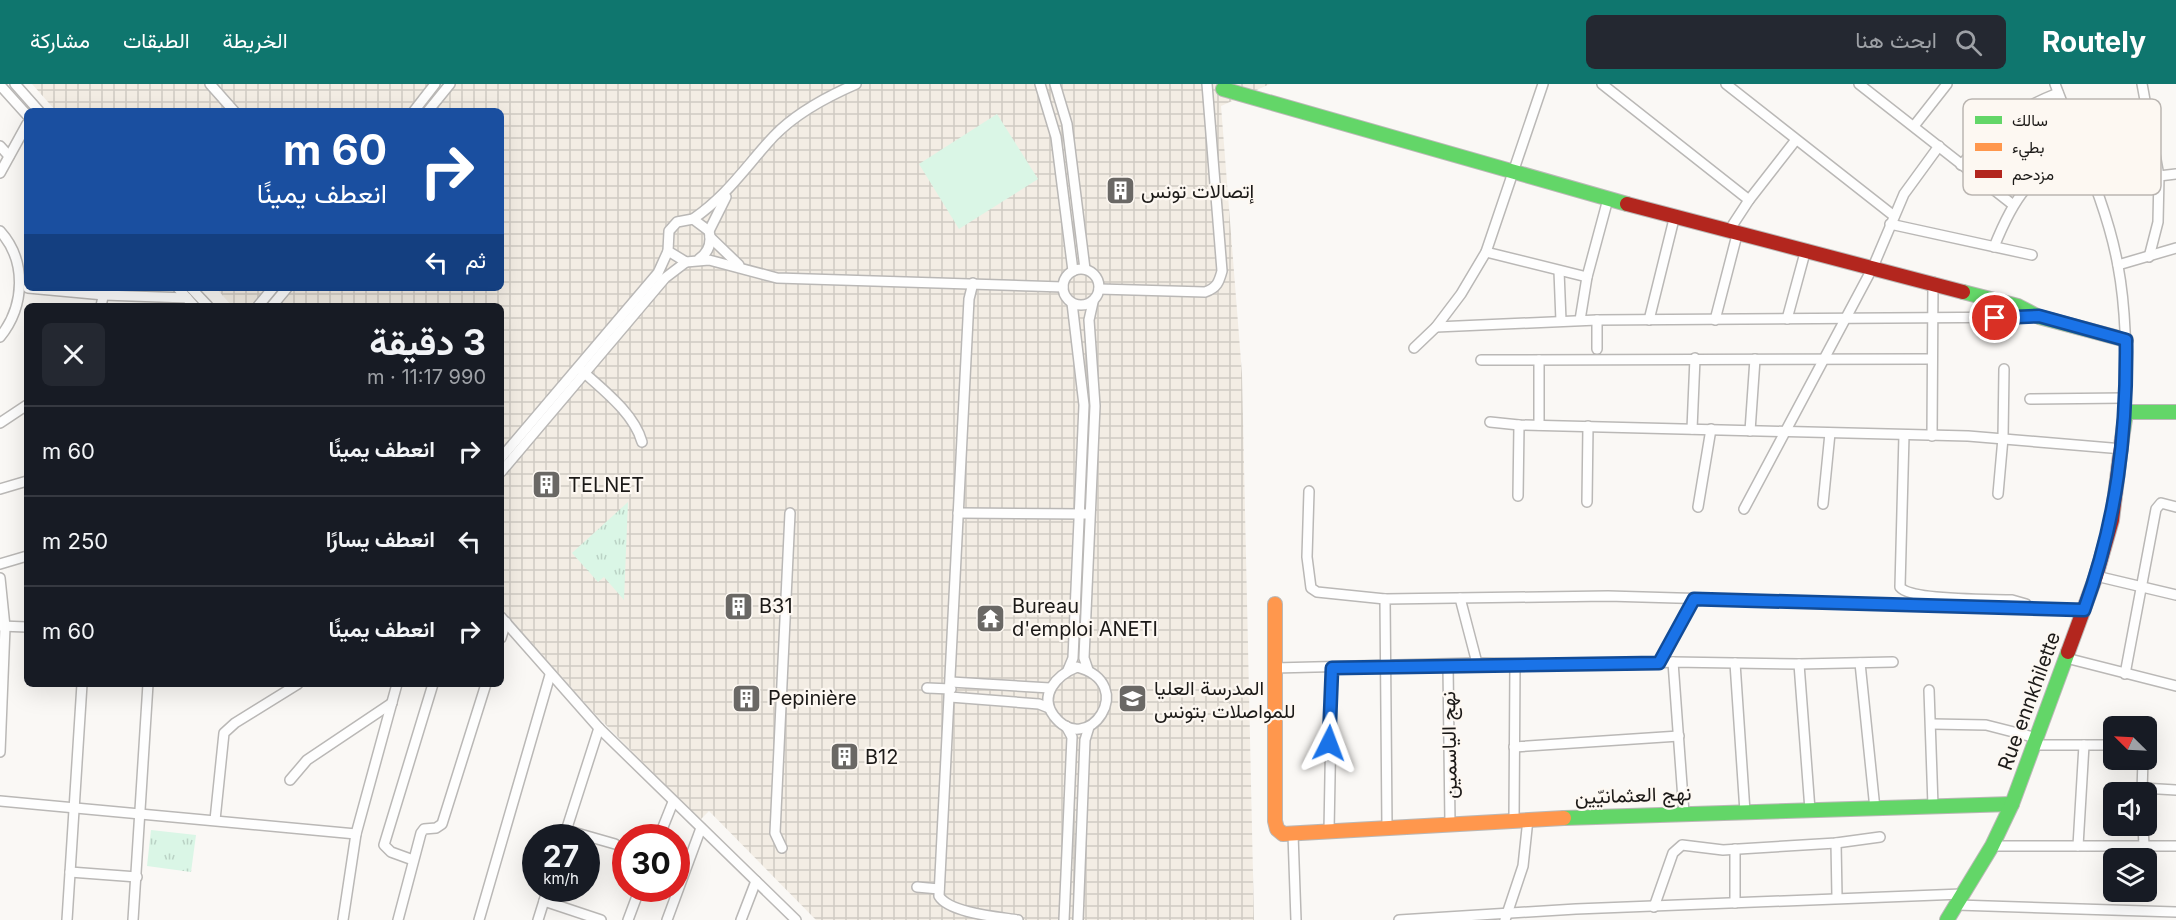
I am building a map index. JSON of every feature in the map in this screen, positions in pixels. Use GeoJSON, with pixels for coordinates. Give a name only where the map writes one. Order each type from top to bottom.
{"type":"FeatureCollection","features":[{"type":"Feature","properties":{"kind":"street"},"geometry":{"type":"LineString","coordinates":[[15,84],[36,108]]}},
{"type":"Feature","properties":{"kind":"street"},"geometry":{"type":"LineString","coordinates":[[210,84],[231,108]]}},
{"type":"Feature","properties":{"kind":"street"},"geometry":{"type":"LineString","coordinates":[[416,108],[435,84]]}},
{"type":"Feature","properties":{"kind":"street"},"geometry":{"type":"LineString","coordinates":[[430,108],[450,84]]}},
{"type":"Feature","properties":{"kind":"street"},"geometry":{"type":"LineString","coordinates":[[504,468],[658,273],[668,251],[669,231],[677,222],[693,219],[730,190],[775,135],[806,110],[856,84]]}},
{"type":"Feature","properties":{"kind":"street"},"geometry":{"type":"LineString","coordinates":[[1040,84],[1056,137],[1073,271]]}},
{"type":"Feature","properties":{"kind":"street"},"geometry":{"type":"LineString","coordinates":[[1054,84],[1067,124],[1085,269]]}},
{"type":"Feature","properties":{"kind":"street"},"geometry":{"type":"LineString","coordinates":[[1099,289],[1205,292],[1213,289],[1219,282],[1222,271],[1207,84]]}},
{"type":"Feature","properties":{"kind":"street"},"geometry":{"type":"LineString","coordinates":[[1413,348],[1436,327],[1461,294],[1486,252],[1543,84]]}},
{"type":"Feature","properties":{"kind":"street"},"geometry":{"type":"LineString","coordinates":[[1726,84],[1892,220],[2032,255]]}},
{"type":"Feature","properties":{"kind":"street"},"geometry":{"type":"LineString","coordinates":[[1914,126],[1947,84]]}},
{"type":"Feature","properties":{"kind":"street"},"geometry":{"type":"LineString","coordinates":[[2142,84],[2145,99]]}},
{"type":"Feature","properties":{"kind":"street"},"geometry":{"type":"LineString","coordinates":[[0,85],[24,112]]}},
{"type":"Feature","properties":{"kind":"street"},"geometry":{"type":"LineString","coordinates":[[1863,85],[1962,165]]}},
{"type":"Feature","properties":{"kind":"street"},"geometry":{"type":"LineString","coordinates":[[1607,86],[1749,200]]}},
{"type":"Feature","properties":{"kind":"street"},"geometry":{"type":"LineString","coordinates":[[2038,99],[2057,88]]}},
{"type":"Feature","properties":{"kind":"street"},"geometry":{"type":"LineString","coordinates":[[1223,89],[1608,199],[1933,282],[2018,306],[2039,316],[2126,340]]}},
{"type":"Feature","properties":{"kind":"street"},"geometry":{"type":"LineString","coordinates":[[0,173],[24,129]]}},
{"type":"Feature","properties":{"kind":"street"},"geometry":{"type":"LineString","coordinates":[[1715,320],[1734,230],[1749,200],[1795,141]]}},
{"type":"Feature","properties":{"kind":"street"},"geometry":{"type":"LineString","coordinates":[[0,146],[9,156]]}},
{"type":"Feature","properties":{"kind":"street"},"geometry":{"type":"LineString","coordinates":[[1744,509],[1873,267],[1892,220],[1913,180],[1939,146]]}},
{"type":"Feature","properties":{"kind":"street"},"geometry":{"type":"LineString","coordinates":[[2161,176],[2176,174]]}},
{"type":"Feature","properties":{"kind":"street"},"geometry":{"type":"LineString","coordinates":[[581,370],[665,278],[686,262],[699,259],[706,254],[709,234],[730,190]]}},
{"type":"Feature","properties":{"kind":"street"},"geometry":{"type":"LineString","coordinates":[[2000,195],[2012,204]]}},
{"type":"Feature","properties":{"kind":"street"},"geometry":{"type":"LineString","coordinates":[[1994,247],[2012,204],[2021,195]]}},
{"type":"Feature","properties":{"kind":"street"},"geometry":{"type":"LineString","coordinates":[[2097,195],[2118,266],[2126,340],[2126,405]]}},
{"type":"Feature","properties":{"kind":"street"},"geometry":{"type":"LineString","coordinates":[[2149,257],[2158,222],[2159,195]]}},
{"type":"Feature","properties":{"kind":"street"},"geometry":{"type":"LineString","coordinates":[[1580,320],[1587,278],[1608,199]]}},
{"type":"Feature","properties":{"kind":"street"},"geometry":{"type":"LineString","coordinates":[[1648,320],[1675,215]]}},
{"type":"Feature","properties":{"kind":"street"},"geometry":{"type":"LineString","coordinates":[[693,219],[743,268]]}},
{"type":"Feature","properties":{"kind":"street"},"geometry":{"type":"LineString","coordinates":[[0,231],[7,238],[24,285]]}},
{"type":"Feature","properties":{"kind":"street"},"geometry":{"type":"LineString","coordinates":[[2118,266],[2176,248]]}},
{"type":"Feature","properties":{"kind":"street"},"geometry":{"type":"LineString","coordinates":[[1787,319],[1806,249]]}},
{"type":"Feature","properties":{"kind":"street"},"geometry":{"type":"LineString","coordinates":[[668,251],[686,262]]}},
{"type":"Feature","properties":{"kind":"street"},"geometry":{"type":"LineString","coordinates":[[1486,252],[1587,278]]}},
{"type":"Feature","properties":{"kind":"street"},"geometry":{"type":"LineString","coordinates":[[699,259],[777,278],[1063,287]]}},
{"type":"Feature","properties":{"kind":"street"},"geometry":{"type":"LineString","coordinates":[[1088,670],[1084,658],[1095,406],[1089,320],[1092,302],[1099,289],[1096,276],[1085,269],[1073,271],[1064,281],[1066,298],[1079,306],[1092,302]]}},
{"type":"Feature","properties":{"kind":"street"},"geometry":{"type":"LineString","coordinates":[[1559,271],[1561,321]]}},
{"type":"Feature","properties":{"kind":"street"},"geometry":{"type":"LineString","coordinates":[[1932,436],[1933,282]]}},
{"type":"Feature","properties":{"kind":"street"},"geometry":{"type":"LineString","coordinates":[[973,283],[969,299],[951,689],[939,889],[941,899],[951,906],[1018,920]]}},
{"type":"Feature","properties":{"kind":"street"},"geometry":{"type":"LineString","coordinates":[[0,337],[15,314],[24,291]]}},
{"type":"Feature","properties":{"kind":"street"},"geometry":{"type":"LineString","coordinates":[[85,291],[187,298]]}},
{"type":"Feature","properties":{"kind":"street"},"geometry":{"type":"LineString","coordinates":[[181,291],[191,303]]}},
{"type":"Feature","properties":{"kind":"street"},"geometry":{"type":"LineString","coordinates":[[194,291],[205,303]]}},
{"type":"Feature","properties":{"kind":"street"},"geometry":{"type":"LineString","coordinates":[[260,303],[270,291]]}},
{"type":"Feature","properties":{"kind":"street"},"geometry":{"type":"LineString","coordinates":[[274,303],[284,291]]}},
{"type":"Feature","properties":{"kind":"street"},"geometry":{"type":"LineString","coordinates":[[1068,670],[1073,658],[1084,405],[1072,303]]}},
{"type":"Feature","properties":{"kind":"street"},"geometry":{"type":"LineString","coordinates":[[1436,327],[1580,320],[2039,316]]}},
{"type":"Feature","properties":{"kind":"street"},"geometry":{"type":"LineString","coordinates":[[1597,320],[1597,349]]}},
{"type":"Feature","properties":{"kind":"street"},"geometry":{"type":"LineString","coordinates":[[1692,429],[1695,358]]}},
{"type":"Feature","properties":{"kind":"street"},"geometry":{"type":"LineString","coordinates":[[1750,430],[1755,359]]}},
{"type":"Feature","properties":{"kind":"street"},"geometry":{"type":"LineString","coordinates":[[1481,360],[1932,359]]}},
{"type":"Feature","properties":{"kind":"street"},"geometry":{"type":"LineString","coordinates":[[1539,360],[1539,425]]}},
{"type":"Feature","properties":{"kind":"street"},"geometry":{"type":"LineString","coordinates":[[1998,494],[2003,438],[2004,369]]}},
{"type":"Feature","properties":{"kind":"street"},"geometry":{"type":"LineString","coordinates":[[581,370],[623,411],[635,426],[642,442]]}},
{"type":"Feature","properties":{"kind":"street"},"geometry":{"type":"LineString","coordinates":[[2030,399],[2126,405],[2176,412]]}},
{"type":"Feature","properties":{"kind":"street","name":"Rue ennkhilette"},"geometry":{"type":"LineString","coordinates":[[1947,920],[1992,846],[2012,804],[2096,576],[2112,520],[2123,449],[2126,405]]}},
{"type":"Feature","properties":{"kind":"street"},"geometry":{"type":"LineString","coordinates":[[0,423],[24,407]]}},
{"type":"Feature","properties":{"kind":"street"},"geometry":{"type":"LineString","coordinates":[[504,455],[550,409]]}},
{"type":"Feature","properties":{"kind":"street"},"geometry":{"type":"LineString","coordinates":[[1490,422],[1519,425],[2003,438],[2123,449]]}},
{"type":"Feature","properties":{"kind":"street"},"geometry":{"type":"LineString","coordinates":[[1518,496],[1519,425]]}},
{"type":"Feature","properties":{"kind":"street"},"geometry":{"type":"LineString","coordinates":[[1587,502],[1588,426]]}},
{"type":"Feature","properties":{"kind":"street"},"geometry":{"type":"LineString","coordinates":[[1698,507],[1711,429]]}},
{"type":"Feature","properties":{"kind":"street"},"geometry":{"type":"LineString","coordinates":[[1823,504],[1830,433]]}},
{"type":"Feature","properties":{"kind":"street"},"geometry":{"type":"LineString","coordinates":[[1904,435],[1899,570],[1902,590],[1924,595],[2012,600],[2043,608]]}},
{"type":"Feature","properties":{"kind":"street"},"geometry":{"type":"LineString","coordinates":[[0,489],[24,482]]}},
{"type":"Feature","properties":{"kind":"street"},"geometry":{"type":"LineString","coordinates":[[1309,492],[1307,557],[1311,588],[1317,592],[1385,599],[1608,596],[2084,610]]}},
{"type":"Feature","properties":{"kind":"street"},"geometry":{"type":"LineString","coordinates":[[2125,674],[2156,509],[2162,503],[2176,507]]}},
{"type":"Feature","properties":{"kind":"street"},"geometry":{"type":"LineString","coordinates":[[782,848],[775,833],[790,513]]}},
{"type":"Feature","properties":{"kind":"street"},"geometry":{"type":"LineString","coordinates":[[958,513],[1091,514]]}},
{"type":"Feature","properties":{"kind":"street"},"geometry":{"type":"LineString","coordinates":[[0,564],[24,557]]}},
{"type":"Feature","properties":{"kind":"street"},"geometry":{"type":"LineString","coordinates":[[2096,576],[2142,585],[2176,595]]}},
{"type":"Feature","properties":{"kind":"street"},"geometry":{"type":"LineString","coordinates":[[0,578],[2,626],[0,752]]}},
{"type":"Feature","properties":{"kind":"street"},"geometry":{"type":"LineString","coordinates":[[1460,598],[1477,663]]}},
{"type":"Feature","properties":{"kind":"street"},"geometry":{"type":"LineString","coordinates":[[1385,599],[1387,827]]}},
{"type":"Feature","properties":{"kind":"street"},"geometry":{"type":"LineString","coordinates":[[1659,663],[1694,599]]}},
{"type":"Feature","properties":{"kind":"street"},"geometry":{"type":"LineString","coordinates":[[1275,604],[1275,810],[1277,829],[1283,834],[1293,834],[1296,920]]}},
{"type":"Feature","properties":{"kind":"street"},"geometry":{"type":"LineString","coordinates":[[504,621],[599,728],[796,920]]}},
{"type":"Feature","properties":{"kind":"street"},"geometry":{"type":"LineString","coordinates":[[2,626],[24,627]]}},
{"type":"Feature","properties":{"kind":"street"},"geometry":{"type":"LineString","coordinates":[[2066,658],[2176,686]]}},
{"type":"Feature","properties":{"kind":"street"},"geometry":{"type":"LineString","coordinates":[[1673,662],[1684,813]]}},
{"type":"Feature","properties":{"kind":"street"},"geometry":{"type":"LineString","coordinates":[[1274,668],[1477,663],[1515,665],[1893,662]]}},
{"type":"Feature","properties":{"kind":"street"},"geometry":{"type":"LineString","coordinates":[[1735,663],[1745,812]]}},
{"type":"Feature","properties":{"kind":"street"},"geometry":{"type":"LineString","coordinates":[[1860,663],[1875,809]]}},
{"type":"Feature","properties":{"kind":"street"},"geometry":{"type":"LineString","coordinates":[[1799,664],[1810,810]]}},
{"type":"Feature","properties":{"kind":"street","name":"نهج الياسمين"},"geometry":{"type":"LineString","coordinates":[[1448,665],[1450,824]]}},
{"type":"Feature","properties":{"kind":"street"},"geometry":{"type":"LineString","coordinates":[[1514,820],[1515,665]]}},
{"type":"Feature","properties":{"kind":"street"},"geometry":{"type":"LineString","coordinates":[[1049,708],[1047,698],[1050,688],[1061,674],[1077,667],[1088,670],[1103,683],[1108,698],[1105,710],[1089,727],[1085,740],[1078,920]]}},
{"type":"Feature","properties":{"kind":"street"},"geometry":{"type":"LineString","coordinates":[[1329,831],[1332,668]]}},
{"type":"Feature","properties":{"kind":"street"},"geometry":{"type":"LineString","coordinates":[[479,920],[550,675]]}},
{"type":"Feature","properties":{"kind":"street"},"geometry":{"type":"LineString","coordinates":[[67,920],[82,687]]}},
{"type":"Feature","properties":{"kind":"street"},"geometry":{"type":"LineString","coordinates":[[133,920],[148,687]]}},
{"type":"Feature","properties":{"kind":"street"},"geometry":{"type":"LineString","coordinates":[[214,820],[224,733],[235,723],[293,687]]}},
{"type":"Feature","properties":{"kind":"street"},"geometry":{"type":"LineString","coordinates":[[343,920],[356,834],[396,687]]}},
{"type":"Feature","properties":{"kind":"street"},"geometry":{"type":"LineString","coordinates":[[413,860],[391,852],[384,845],[432,687]]}},
{"type":"Feature","properties":{"kind":"street"},"geometry":{"type":"LineString","coordinates":[[398,920],[422,830],[436,828],[442,824],[485,687]]}},
{"type":"Feature","properties":{"kind":"street"},"geometry":{"type":"LineString","coordinates":[[927,688],[1050,688]]}},
{"type":"Feature","properties":{"kind":"street"},"geometry":{"type":"LineString","coordinates":[[951,689],[1039,704],[1049,708],[1066,726],[1072,737],[1064,920]]}},
{"type":"Feature","properties":{"kind":"street"},"geometry":{"type":"LineString","coordinates":[[1929,690],[1932,724],[1933,806]]}},
{"type":"Feature","properties":{"kind":"street"},"geometry":{"type":"LineString","coordinates":[[290,780],[307,760],[392,704]]}},
{"type":"Feature","properties":{"kind":"street"},"geometry":{"type":"LineString","coordinates":[[1932,724],[1986,725],[2036,741],[2103,745]]}},
{"type":"Feature","properties":{"kind":"street"},"geometry":{"type":"LineString","coordinates":[[1066,726],[1077,730],[1089,727]]}},
{"type":"Feature","properties":{"kind":"street"},"geometry":{"type":"LineString","coordinates":[[568,824],[599,728]]}},
{"type":"Feature","properties":{"kind":"street"},"geometry":{"type":"LineString","coordinates":[[1514,747],[1679,736]]}},
{"type":"Feature","properties":{"kind":"street"},"geometry":{"type":"LineString","coordinates":[[2078,846],[2084,745]]}},
{"type":"Feature","properties":{"kind":"street"},"geometry":{"type":"LineString","coordinates":[[2157,790],[2176,790]]}},
{"type":"Feature","properties":{"kind":"street"},"geometry":{"type":"LineString","coordinates":[[0,801],[75,810],[214,820],[356,834]]}},
{"type":"Feature","properties":{"kind":"street"},"geometry":{"type":"LineString","coordinates":[[664,824],[673,802]]}},
{"type":"Feature","properties":{"kind":"street","name":"نهج العثمانيّين"},"geometry":{"type":"LineString","coordinates":[[1293,834],[1528,819],[2012,804]]}},
{"type":"Feature","properties":{"kind":"street"},"geometry":{"type":"LineString","coordinates":[[1507,916],[1523,866],[1528,819]]}},
{"type":"Feature","properties":{"kind":"street"},"geometry":{"type":"LineString","coordinates":[[667,920],[701,828]]}},
{"type":"Feature","properties":{"kind":"street"},"geometry":{"type":"LineString","coordinates":[[2144,836],[2144,846]]}},
{"type":"Feature","properties":{"kind":"street"},"geometry":{"type":"LineString","coordinates":[[1654,907],[1678,846],[1735,849],[1836,843],[1880,837]]}},
{"type":"Feature","properties":{"kind":"street"},"geometry":{"type":"LineString","coordinates":[[1836,843],[1837,897]]}},
{"type":"Feature","properties":{"kind":"street"},"geometry":{"type":"LineString","coordinates":[[1992,846],[2176,846]]}},
{"type":"Feature","properties":{"kind":"street"},"geometry":{"type":"LineString","coordinates":[[1735,849],[1735,903]]}},
{"type":"Feature","properties":{"kind":"street"},"geometry":{"type":"LineString","coordinates":[[70,872],[136,877]]}},
{"type":"Feature","properties":{"kind":"street"},"geometry":{"type":"LineString","coordinates":[[741,920],[756,881]]}},
{"type":"Feature","properties":{"kind":"street"},"geometry":{"type":"LineString","coordinates":[[917,887],[939,889]]}},
{"type":"Feature","properties":{"kind":"street"},"geometry":{"type":"LineString","coordinates":[[1399,920],[1837,897],[1960,899],[2176,912]]}},
{"type":"Feature","properties":{"kind":"street"},"geometry":{"type":"LineString","coordinates":[[538,920],[544,902]]}},
{"type":"Feature","properties":{"kind":"street"},"geometry":{"type":"LineString","coordinates":[[547,902],[601,920]]}},
{"type":"Feature","properties":{"kind":"street"},"geometry":{"type":"LineString","coordinates":[[628,920],[635,902]]}},
{"type":"Feature","properties":{"kind":"street"},"geometry":{"type":"LineString","coordinates":[[1639,909],[1639,920]]}},
{"type":"Feature","properties":{"kind":"shaded area"},"geometry":{"type":"Polygon","coordinates":[[[32,84],[1270,84],[1221,106],[1242,374],[1254,920],[816,920],[709,811],[700,820],[593,712],[504,611],[504,303],[229,303],[219,291],[504,291],[504,108],[53,108],[32,84]]]}},
{"type":"Feature","properties":{"kind":"green space"},"geometry":{"type":"Polygon","coordinates":[[[997,114],[1038,179],[959,229],[919,164],[997,114]]]}},
{"type":"Feature","properties":{"kind":"green space"},"geometry":{"type":"Polygon","coordinates":[[[628,502],[624,600],[604,577],[598,582],[572,553],[628,502]]]}},
{"type":"Feature","properties":{"kind":"green space"},"geometry":{"type":"Polygon","coordinates":[[[151,830],[196,835],[191,872],[147,866],[151,830]]]}},
{"type":"Feature","properties":{"kind":"traffic: fast"},"geometry":{"type":"LineString","coordinates":[[1223,89],[1627,204]]}},
{"type":"Feature","properties":{"kind":"traffic: fast"},"geometry":{"type":"LineString","coordinates":[[1963,292],[2018,306],[2039,317],[2126,340]]}},
{"type":"Feature","properties":{"kind":"traffic: fast"},"geometry":{"type":"LineString","coordinates":[[2122,439],[2126,412],[2176,412]]}},
{"type":"Feature","properties":{"kind":"traffic: fast"},"geometry":{"type":"LineString","coordinates":[[1947,920],[1992,846],[2012,804],[2068,652]]}},
{"type":"Feature","properties":{"kind":"traffic: fast"},"geometry":{"type":"LineString","coordinates":[[1564,818],[2012,804]]}},
{"type":"Feature","properties":{"kind":"traffic: slow"},"geometry":{"type":"LineString","coordinates":[[1275,604],[1275,821],[1277,829],[1283,834],[1564,818]]}},
{"type":"Feature","properties":{"kind":"traffic: jam"},"geometry":{"type":"LineString","coordinates":[[1627,204],[1963,292]]}},
{"type":"Feature","properties":{"kind":"traffic: jam"},"geometry":{"type":"LineString","coordinates":[[2068,652],[2096,576],[2112,520],[2122,439]]}},
{"type":"Feature","properties":{"kind":"place","name":"إتصالات تونس"},"geometry":{"type":"Point","coordinates":[1120,191]}},
{"type":"Feature","properties":{"kind":"place","name":"TELNET"},"geometry":{"type":"Point","coordinates":[547,485]}},
{"type":"Feature","properties":{"kind":"place","name":"B31"},"geometry":{"type":"Point","coordinates":[738,606]}},
{"type":"Feature","properties":{"kind":"place","name":"Bureau d'emploi ANETI"},"geometry":{"type":"Point","coordinates":[991,618]}},
{"type":"Feature","properties":{"kind":"place","name":"Pepinière"},"geometry":{"type":"Point","coordinates":[747,698]}},
{"type":"Feature","properties":{"kind":"place","name":"المدرسة العليا للمواصلات بتونس"},"geometry":{"type":"Point","coordinates":[1133,699]}},
{"type":"Feature","properties":{"kind":"place","name":"B12"},"geometry":{"type":"Point","coordinates":[844,757]}},
{"type":"Feature","properties":{"kind":"route"},"geometry":{"type":"LineString","coordinates":[[1329,743],[1332,668],[1477,663],[1515,665],[1659,663],[1694,599],[2084,610],[2112,520],[2126,412],[2126,340],[2039,316],[1995,318]]}}]}
